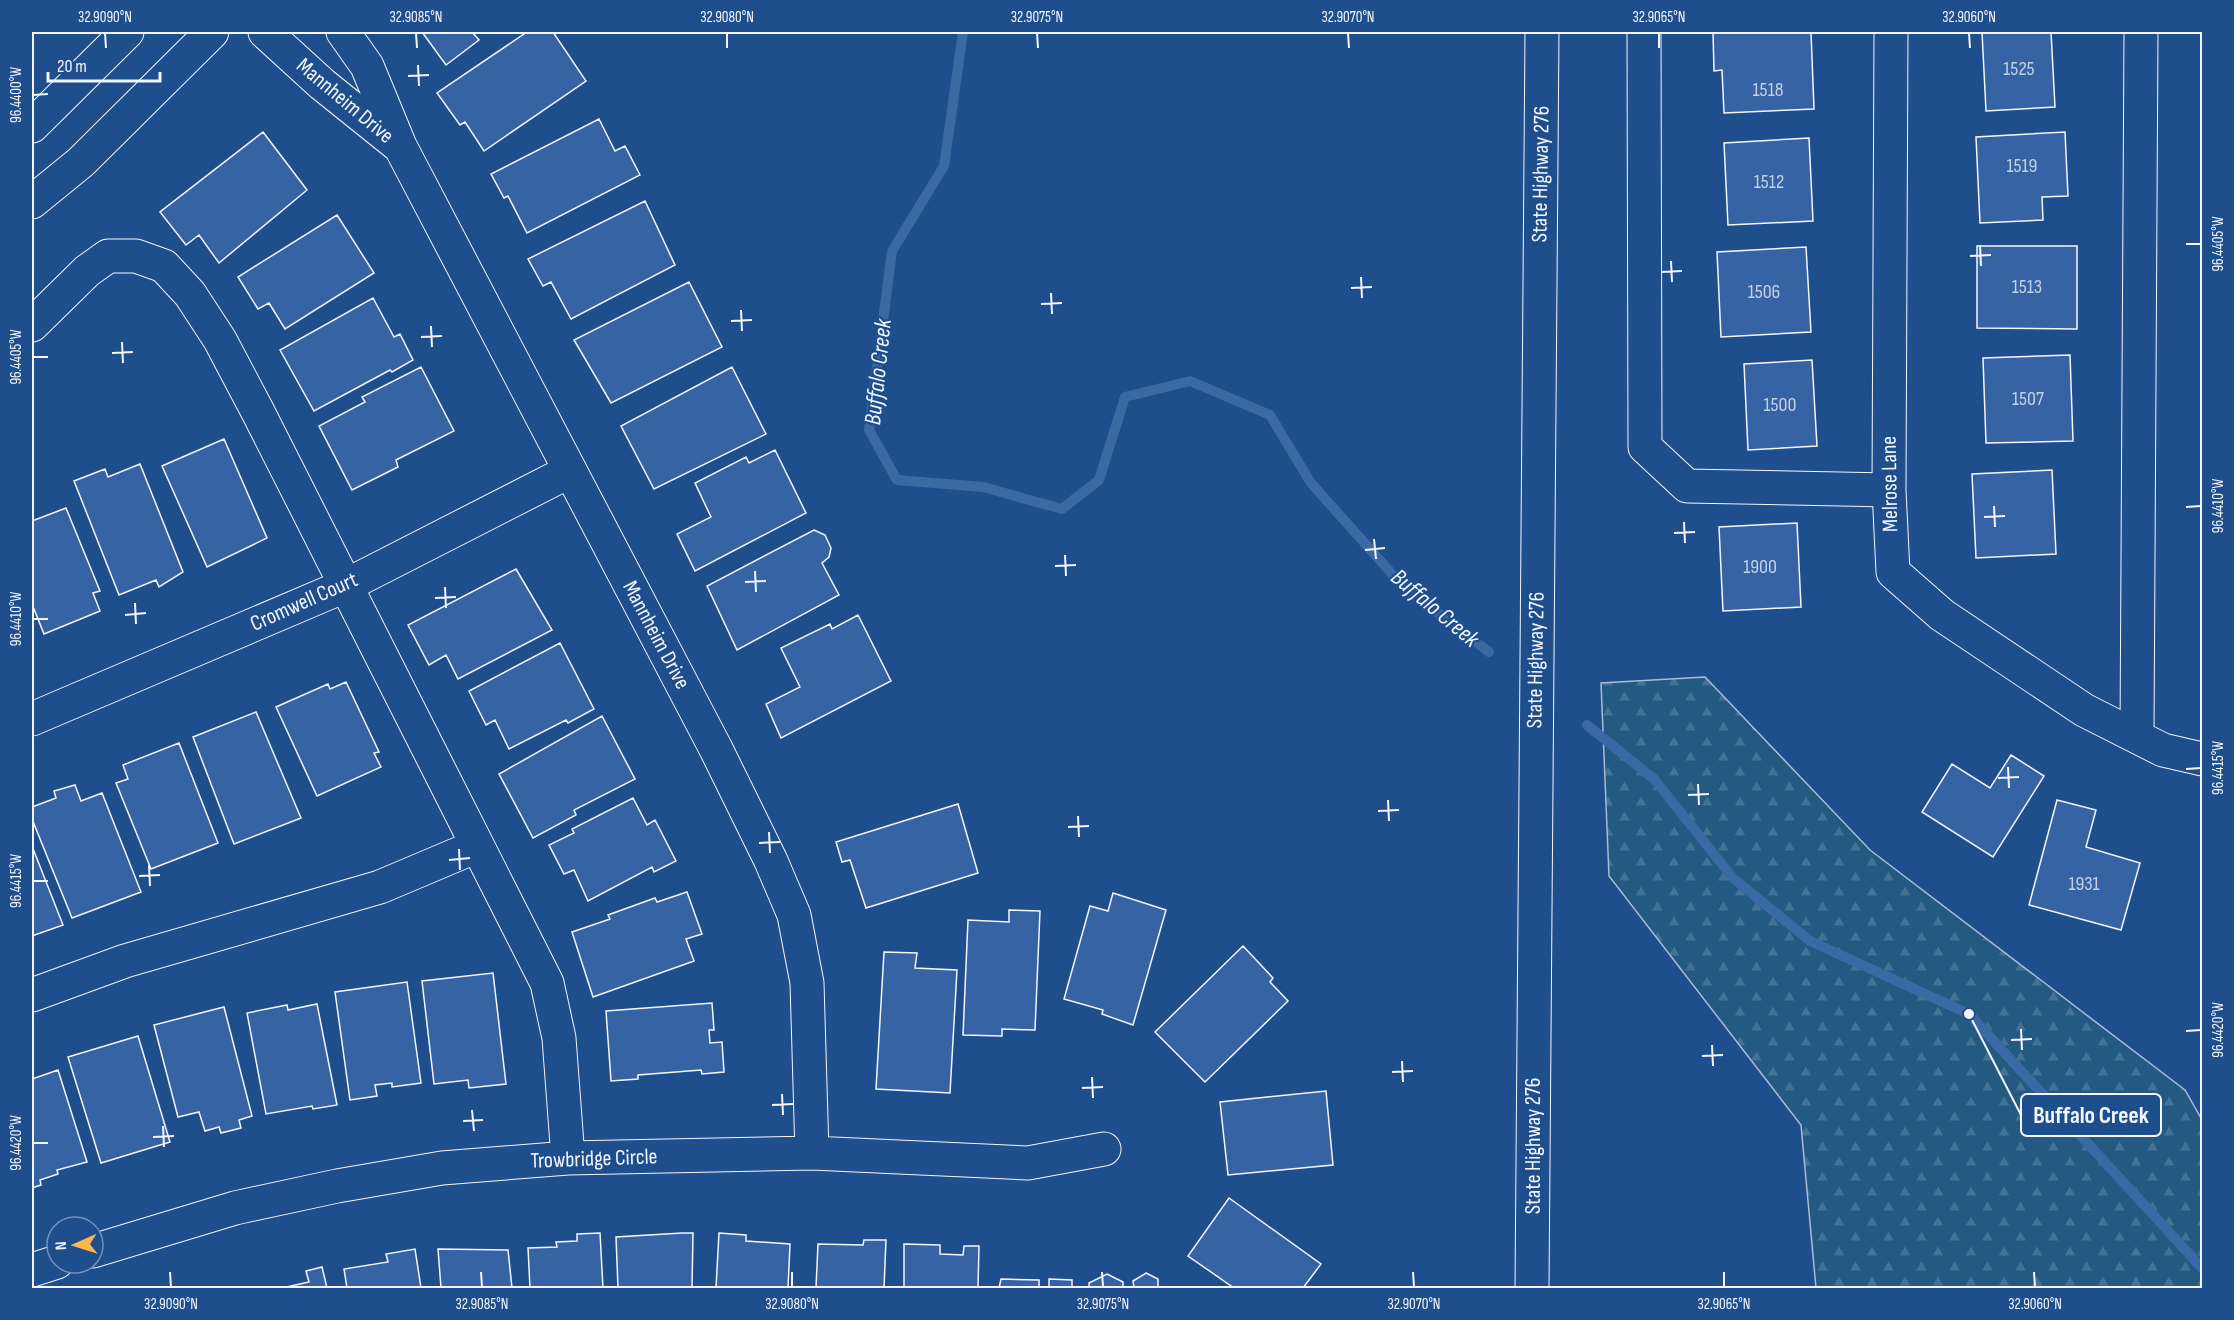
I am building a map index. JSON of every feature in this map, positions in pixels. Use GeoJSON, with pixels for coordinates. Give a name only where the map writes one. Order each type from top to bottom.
{"type":"FeatureCollection","features":[{"type":"Feature","properties":{"kind":"street"},"geometry":{"type":"LineString","coordinates":[[32,126],[127,32]]}},
{"type":"Feature","properties":{"kind":"street"},"geometry":{"type":"LineString","coordinates":[[32,202],[81,162],[212,32]]}},
{"type":"Feature","properties":{"kind":"street","name":"Mannheim Drive"},"geometry":{"type":"LineString","coordinates":[[265,32],[302,66],[400,146]]}},
{"type":"Feature","properties":{"kind":"street"},"geometry":{"type":"LineString","coordinates":[[302,66],[337,32]]}},
{"type":"Feature","properties":{"kind":"street","name":"Mannheim Drive"},"geometry":{"type":"LineString","coordinates":[[343,32],[367,66],[400,146],[716,749],[771,861],[794,915],[807,983],[812,1154]]}},
{"type":"Feature","properties":{"kind":"street","name":"State Highway 276"},"geometry":{"type":"LineString","coordinates":[[1532,1288],[1542,32]]}},
{"type":"Feature","properties":{"kind":"street"},"geometry":{"type":"LineString","coordinates":[[1644,32],[1646,447],[1687,486],[1889,490]]}},
{"type":"Feature","properties":{"kind":"street","name":"Melrose Lane"},"geometry":{"type":"LineString","coordinates":[[1891,32],[1889,490],[1893,572],[1942,615],[2084,710],[2163,750],[2202,759]]}},
{"type":"Feature","properties":{"kind":"street"},"geometry":{"type":"LineString","coordinates":[[2137,735],[2141,32]]}},
{"type":"Feature","properties":{"kind":"street"},"geometry":{"type":"LineString","coordinates":[[32,326],[87,271],[108,256],[136,256],[164,266],[190,294],[220,340],[347,585],[547,983],[559,1038],[568,1158]]}},
{"type":"Feature","properties":{"kind":"street","name":"Cromwell Court"},"geometry":{"type":"LineString","coordinates":[[32,719],[347,585],[570,471]]}},
{"type":"Feature","properties":{"kind":"street"},"geometry":{"type":"LineString","coordinates":[[32,995],[125,962],[380,887],[477,846]]}},
{"type":"Feature","properties":{"kind":"street","name":"Trowbridge Circle"},"geometry":{"type":"LineString","coordinates":[[105,1247],[235,1208],[337,1186],[442,1168],[568,1158],[812,1154],[1028,1162],[1104,1149]]}},
{"type":"Feature","properties":{"kind":"green space"},"geometry":{"type":"Polygon","coordinates":[[[1705,677],[1870,850],[2185,1090],[2202,1120],[2202,1288],[1816,1288],[1801,1125],[1609,876],[1601,683],[1705,677]]]}},
{"type":"Feature","properties":{"kind":"building"},"geometry":{"type":"Polygon","coordinates":[[[422,32],[472,32],[479,40],[446,65],[422,32]]]}},
{"type":"Feature","properties":{"kind":"building"},"geometry":{"type":"Polygon","coordinates":[[[527,32],[553,32],[586,81],[484,151],[465,122],[460,125],[437,93],[527,32]]]}},
{"type":"Feature","properties":{"kind":"building"},"geometry":{"type":"Polygon","coordinates":[[[1713,32],[1811,32],[1814,109],[1724,113],[1722,70],[1714,71],[1713,32]]]}},
{"type":"Feature","properties":{"kind":"building"},"geometry":{"type":"Polygon","coordinates":[[[1982,32],[2051,32],[2055,107],[1986,111],[1982,32]]]}},
{"type":"Feature","properties":{"kind":"building"},"geometry":{"type":"Polygon","coordinates":[[[599,119],[615,151],[625,146],[640,175],[527,233],[508,196],[504,198],[491,174],[599,119]]]}},
{"type":"Feature","properties":{"kind":"building"},"geometry":{"type":"Polygon","coordinates":[[[263,132],[307,190],[219,263],[199,235],[186,245],[160,212],[263,132]]]}},
{"type":"Feature","properties":{"kind":"building"},"geometry":{"type":"Polygon","coordinates":[[[2065,132],[2068,196],[2042,197],[2043,220],[1980,223],[1976,137],[2065,132]]]}},
{"type":"Feature","properties":{"kind":"building"},"geometry":{"type":"Polygon","coordinates":[[[1809,138],[1813,221],[1728,225],[1724,143],[1809,138]]]}},
{"type":"Feature","properties":{"kind":"building"},"geometry":{"type":"Polygon","coordinates":[[[645,201],[675,265],[571,319],[551,282],[543,286],[528,259],[645,201]]]}},
{"type":"Feature","properties":{"kind":"building"},"geometry":{"type":"Polygon","coordinates":[[[337,215],[374,273],[285,329],[269,303],[258,309],[238,277],[337,215]]]}},
{"type":"Feature","properties":{"kind":"building"},"geometry":{"type":"Polygon","coordinates":[[[1977,246],[2077,246],[2077,329],[1977,328],[1977,246]]]}},
{"type":"Feature","properties":{"kind":"building"},"geometry":{"type":"Polygon","coordinates":[[[1806,247],[1811,332],[1721,337],[1717,252],[1806,247]]]}},
{"type":"Feature","properties":{"kind":"building"},"geometry":{"type":"Polygon","coordinates":[[[689,282],[722,347],[611,403],[574,340],[689,282]]]}},
{"type":"Feature","properties":{"kind":"building"},"geometry":{"type":"Polygon","coordinates":[[[373,298],[394,337],[400,334],[413,360],[314,411],[280,350],[373,298]]]}},
{"type":"Feature","properties":{"kind":"building"},"geometry":{"type":"Polygon","coordinates":[[[2070,355],[2073,441],[1986,443],[1983,358],[2070,355]]]}},
{"type":"Feature","properties":{"kind":"building"},"geometry":{"type":"Polygon","coordinates":[[[1812,360],[1817,446],[1748,450],[1744,364],[1812,360]]]}},
{"type":"Feature","properties":{"kind":"building"},"geometry":{"type":"Polygon","coordinates":[[[421,367],[454,431],[396,460],[398,467],[352,490],[319,426],[365,402],[362,397],[421,367]]]}},
{"type":"Feature","properties":{"kind":"building"},"geometry":{"type":"Polygon","coordinates":[[[732,367],[766,434],[654,489],[621,426],[732,367]]]}},
{"type":"Feature","properties":{"kind":"building"},"geometry":{"type":"Polygon","coordinates":[[[224,439],[267,538],[207,567],[162,466],[224,439]]]}},
{"type":"Feature","properties":{"kind":"building"},"geometry":{"type":"Polygon","coordinates":[[[775,450],[806,513],[695,571],[677,534],[711,517],[695,483],[746,457],[749,463],[775,450]]]}},
{"type":"Feature","properties":{"kind":"building"},"geometry":{"type":"Polygon","coordinates":[[[140,464],[183,572],[159,587],[156,580],[119,595],[74,481],[105,469],[108,477],[140,464]]]}},
{"type":"Feature","properties":{"kind":"building"},"geometry":{"type":"Polygon","coordinates":[[[2052,470],[2056,554],[1976,558],[1972,474],[2052,470]]]}},
{"type":"Feature","properties":{"kind":"building"},"geometry":{"type":"Polygon","coordinates":[[[66,508],[100,591],[93,593],[100,611],[44,634],[32,604],[32,521],[66,508]]]}},
{"type":"Feature","properties":{"kind":"building"},"geometry":{"type":"Polygon","coordinates":[[[1797,523],[1801,607],[1723,611],[1719,527],[1797,523]]]}},
{"type":"Feature","properties":{"kind":"building"},"geometry":{"type":"Polygon","coordinates":[[[814,530],[825,535],[831,548],[829,557],[822,563],[839,595],[737,650],[707,586],[814,530]]]}},
{"type":"Feature","properties":{"kind":"building"},"geometry":{"type":"Polygon","coordinates":[[[516,569],[552,630],[458,679],[446,655],[429,665],[408,625],[516,569]]]}},
{"type":"Feature","properties":{"kind":"building"},"geometry":{"type":"Polygon","coordinates":[[[858,615],[891,681],[781,738],[766,704],[800,687],[781,648],[830,624],[832,629],[858,615]]]}},
{"type":"Feature","properties":{"kind":"building"},"geometry":{"type":"Polygon","coordinates":[[[560,643],[594,709],[568,723],[566,720],[509,749],[495,720],[486,725],[469,691],[560,643]]]}},
{"type":"Feature","properties":{"kind":"building"},"geometry":{"type":"Polygon","coordinates":[[[346,682],[379,752],[374,753],[381,767],[317,796],[276,707],[328,684],[330,689],[346,682]]]}},
{"type":"Feature","properties":{"kind":"building"},"geometry":{"type":"Polygon","coordinates":[[[256,712],[301,818],[234,844],[193,737],[256,712]]]}},
{"type":"Feature","properties":{"kind":"building"},"geometry":{"type":"Polygon","coordinates":[[[602,716],[635,779],[574,810],[576,815],[533,838],[499,774],[602,716]]]}},
{"type":"Feature","properties":{"kind":"building"},"geometry":{"type":"Polygon","coordinates":[[[179,743],[218,843],[151,869],[116,783],[128,779],[123,765],[179,743]]]}},
{"type":"Feature","properties":{"kind":"building"},"geometry":{"type":"Polygon","coordinates":[[[2011,755],[2044,776],[1993,857],[1922,812],[1952,764],[1990,788],[2011,755]]]}},
{"type":"Feature","properties":{"kind":"building"},"geometry":{"type":"Polygon","coordinates":[[[75,785],[81,801],[102,793],[141,892],[72,918],[32,819],[32,807],[56,798],[54,791],[75,785]]]}},
{"type":"Feature","properties":{"kind":"building"},"geometry":{"type":"Polygon","coordinates":[[[633,798],[647,825],[655,820],[676,861],[654,872],[652,867],[588,901],[574,870],[564,874],[549,845],[574,833],[572,829],[633,798]]]}},
{"type":"Feature","properties":{"kind":"building"},"geometry":{"type":"Polygon","coordinates":[[[2057,800],[2096,810],[2086,847],[2140,863],[2121,930],[2029,905],[2057,800]]]}},
{"type":"Feature","properties":{"kind":"building"},"geometry":{"type":"Polygon","coordinates":[[[958,804],[978,873],[866,908],[850,860],[842,862],[836,842],[958,804]]]}},
{"type":"Feature","properties":{"kind":"building"},"geometry":{"type":"Polygon","coordinates":[[[32,846],[63,925],[32,936],[32,846]]]}},
{"type":"Feature","properties":{"kind":"building"},"geometry":{"type":"Polygon","coordinates":[[[687,892],[702,934],[686,939],[694,961],[593,997],[572,932],[610,919],[608,915],[655,898],[657,902],[687,892]]]}},
{"type":"Feature","properties":{"kind":"building"},"geometry":{"type":"Polygon","coordinates":[[[1113,893],[1166,910],[1133,1025],[1102,1014],[1103,1010],[1064,999],[1090,906],[1108,911],[1113,893]]]}},
{"type":"Feature","properties":{"kind":"building"},"geometry":{"type":"Polygon","coordinates":[[[1009,910],[1040,911],[1035,1030],[1002,1029],[1002,1036],[963,1035],[968,920],[1009,922],[1009,910]]]}},
{"type":"Feature","properties":{"kind":"building"},"geometry":{"type":"Polygon","coordinates":[[[1243,946],[1273,978],[1270,982],[1288,1001],[1205,1082],[1155,1032],[1243,946]]]}},
{"type":"Feature","properties":{"kind":"building"},"geometry":{"type":"Polygon","coordinates":[[[884,952],[917,953],[915,968],[957,970],[950,1093],[876,1089],[884,952]]]}},
{"type":"Feature","properties":{"kind":"building"},"geometry":{"type":"Polygon","coordinates":[[[493,973],[506,1084],[469,1088],[468,1080],[434,1084],[422,981],[493,973]]]}},
{"type":"Feature","properties":{"kind":"building"},"geometry":{"type":"Polygon","coordinates":[[[407,982],[421,1083],[392,1087],[392,1083],[375,1085],[377,1096],[350,1100],[335,992],[407,982]]]}},
{"type":"Feature","properties":{"kind":"building"},"geometry":{"type":"Polygon","coordinates":[[[712,1003],[714,1030],[709,1030],[710,1043],[722,1042],[724,1072],[702,1074],[701,1070],[638,1075],[638,1079],[611,1081],[606,1011],[712,1003]]]}},
{"type":"Feature","properties":{"kind":"building"},"geometry":{"type":"Polygon","coordinates":[[[317,1004],[337,1105],[313,1109],[312,1106],[266,1114],[247,1013],[287,1005],[288,1010],[317,1004]]]}},
{"type":"Feature","properties":{"kind":"building"},"geometry":{"type":"Polygon","coordinates":[[[224,1007],[252,1116],[239,1120],[241,1128],[221,1133],[219,1127],[205,1131],[199,1112],[178,1117],[154,1025],[224,1007]]]}},
{"type":"Feature","properties":{"kind":"building"},"geometry":{"type":"Polygon","coordinates":[[[138,1036],[170,1142],[101,1163],[68,1057],[138,1036]]]}},
{"type":"Feature","properties":{"kind":"building"},"geometry":{"type":"Polygon","coordinates":[[[58,1070],[87,1162],[57,1170],[58,1174],[40,1180],[41,1185],[32,1188],[32,1079],[58,1070]]]}},
{"type":"Feature","properties":{"kind":"building"},"geometry":{"type":"Polygon","coordinates":[[[1326,1091],[1333,1165],[1228,1175],[1220,1102],[1326,1091]]]}},
{"type":"Feature","properties":{"kind":"building"},"geometry":{"type":"Polygon","coordinates":[[[1229,1198],[1321,1264],[1303,1288],[1234,1288],[1188,1256],[1229,1198]]]}},
{"type":"Feature","properties":{"kind":"building"},"geometry":{"type":"Polygon","coordinates":[[[600,1233],[603,1288],[530,1288],[528,1248],[557,1247],[556,1242],[577,1241],[577,1234],[600,1233]]]}},
{"type":"Feature","properties":{"kind":"building"},"geometry":{"type":"Polygon","coordinates":[[[693,1233],[692,1288],[618,1288],[616,1237],[693,1233]]]}},
{"type":"Feature","properties":{"kind":"building"},"geometry":{"type":"Polygon","coordinates":[[[719,1233],[746,1235],[746,1241],[790,1244],[788,1288],[716,1288],[719,1233]]]}},
{"type":"Feature","properties":{"kind":"building"},"geometry":{"type":"Polygon","coordinates":[[[864,1240],[886,1240],[884,1288],[816,1288],[818,1244],[863,1245],[864,1240]]]}},
{"type":"Feature","properties":{"kind":"building"},"geometry":{"type":"Polygon","coordinates":[[[904,1244],[940,1245],[940,1254],[963,1255],[964,1246],[979,1246],[978,1288],[904,1288],[904,1244]]]}},
{"type":"Feature","properties":{"kind":"building"},"geometry":{"type":"Polygon","coordinates":[[[415,1249],[421,1288],[347,1288],[344,1269],[388,1262],[386,1254],[415,1249]]]}},
{"type":"Feature","properties":{"kind":"building"},"geometry":{"type":"Polygon","coordinates":[[[438,1249],[508,1250],[512,1288],[441,1288],[438,1249]]]}},
{"type":"Feature","properties":{"kind":"building"},"geometry":{"type":"Polygon","coordinates":[[[322,1267],[327,1288],[282,1288],[309,1282],[306,1271],[322,1267]]]}},
{"type":"Feature","properties":{"kind":"building"},"geometry":{"type":"Polygon","coordinates":[[[1146,1273],[1158,1279],[1158,1288],[1134,1288],[1133,1281],[1146,1273]]]}},
{"type":"Feature","properties":{"kind":"building"},"geometry":{"type":"Polygon","coordinates":[[[1107,1274],[1123,1282],[1123,1288],[1089,1288],[1089,1283],[1107,1274]]]}},
{"type":"Feature","properties":{"kind":"building"},"geometry":{"type":"Polygon","coordinates":[[[1001,1279],[1039,1280],[1039,1288],[999,1288],[1001,1279]]]}},
{"type":"Feature","properties":{"kind":"building"},"geometry":{"type":"Polygon","coordinates":[[[1049,1279],[1072,1280],[1072,1288],[1049,1288],[1049,1279]]]}},
{"type":"Feature","properties":{"kind":"waterway","name":"Buffalo Creek"},"geometry":{"type":"LineString","coordinates":[[963,32],[944,166],[892,251],[869,430],[897,480],[983,487],[1062,509],[1099,480],[1125,397],[1190,381],[1270,415],[1311,483],[1402,585],[1489,652]]}},
{"type":"Feature","properties":{"kind":"waterway","name":"Buffalo Creek"},"geometry":{"type":"LineString","coordinates":[[1587,725],[1654,779],[1733,878],[1810,941],[1969,1014],[2202,1268]]}},
{"type":"Feature","properties":{"kind":"place","name":"Buffalo Creek"},"geometry":{"type":"Point","coordinates":[1969,1014]}}]}
